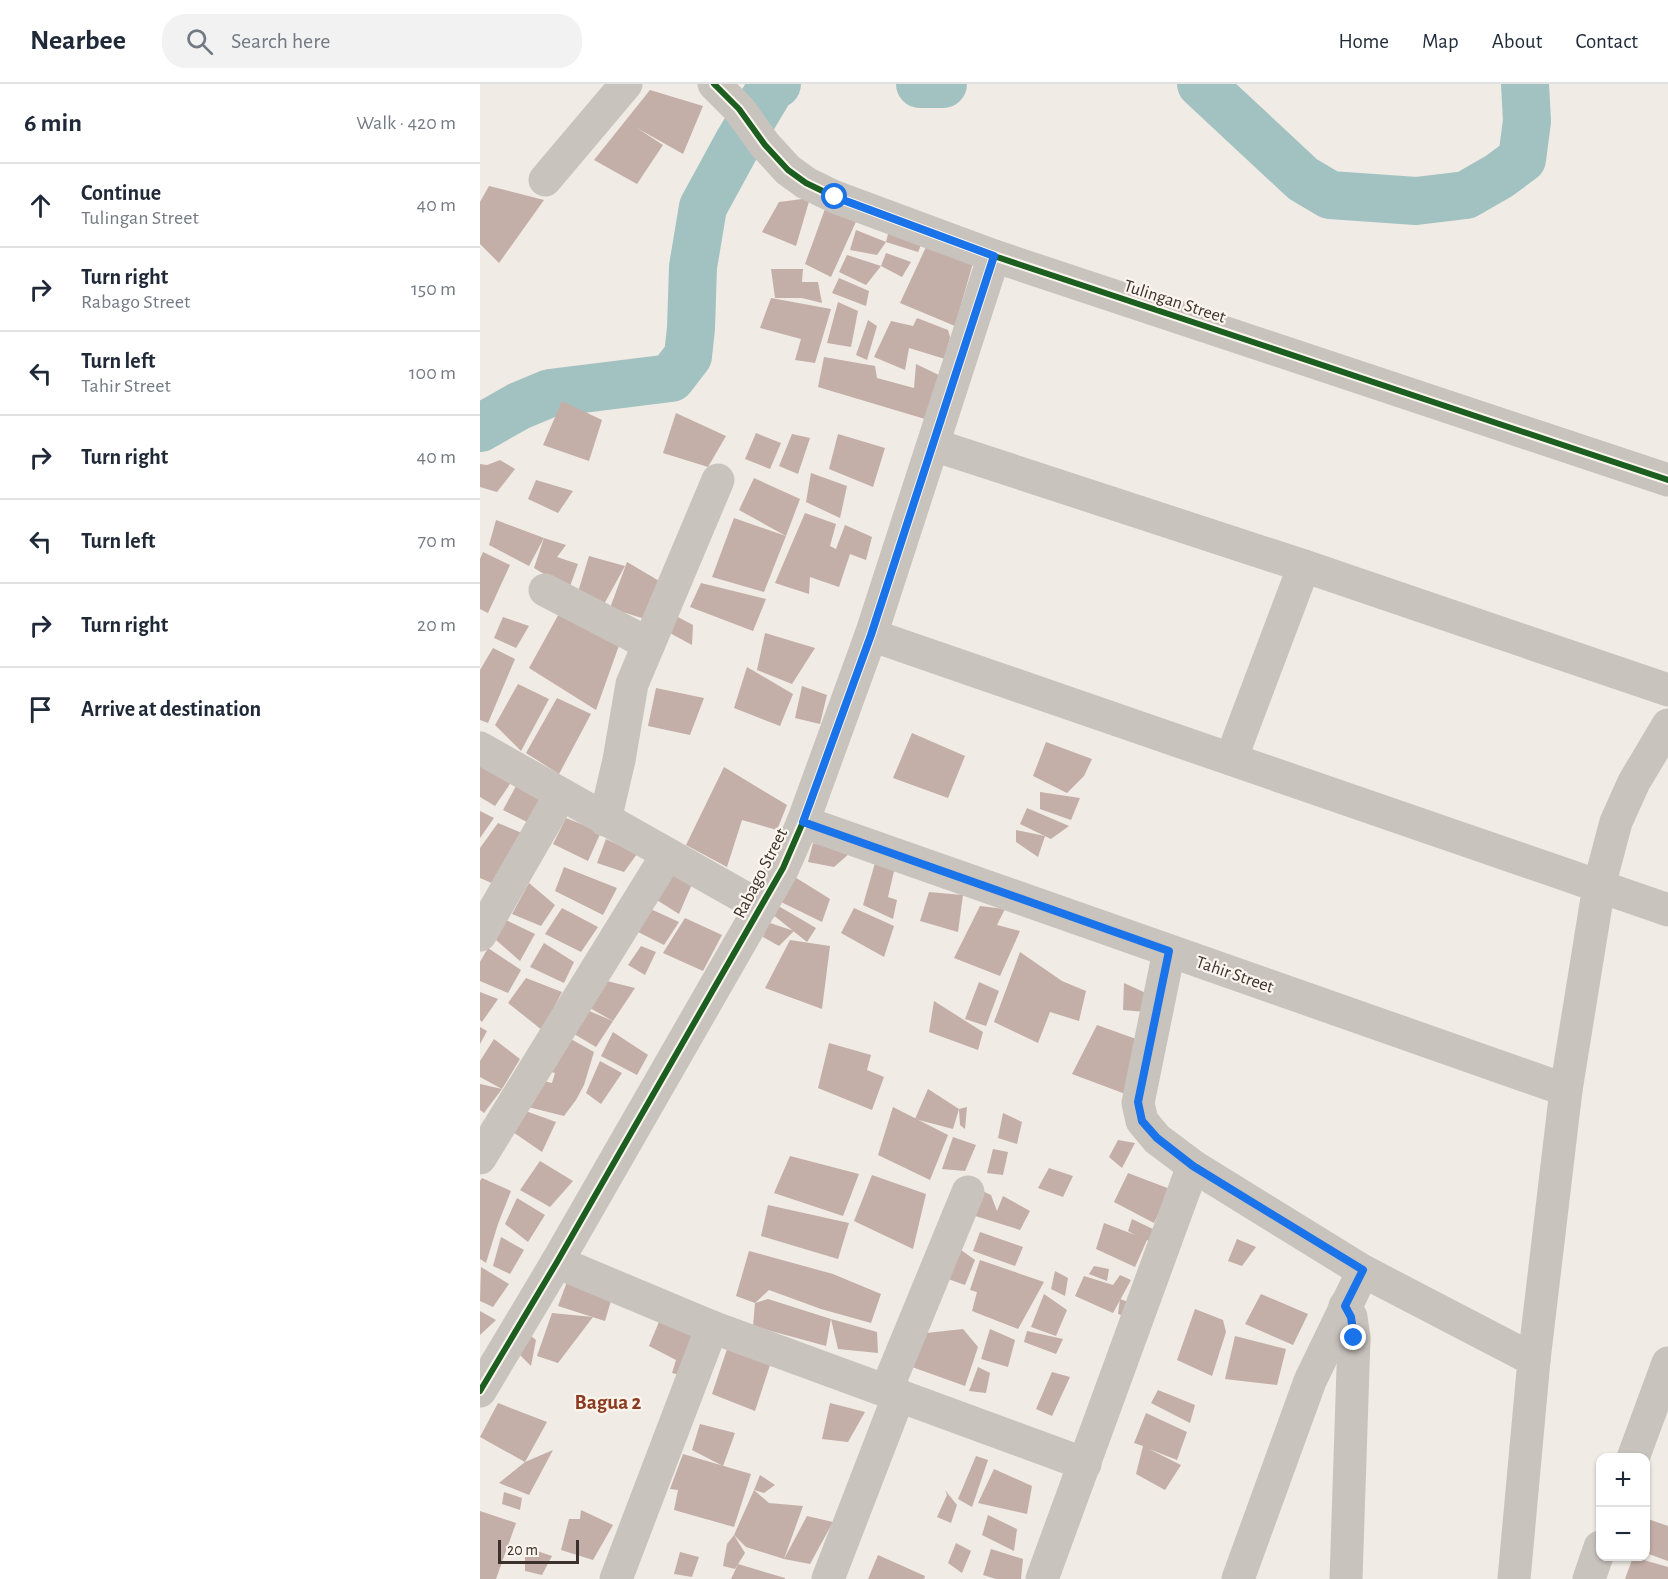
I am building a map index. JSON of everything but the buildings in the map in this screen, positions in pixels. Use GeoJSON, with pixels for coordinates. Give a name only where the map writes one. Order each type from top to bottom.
{"type":"FeatureCollection","features":[{"type":"Feature","properties":{"kind":"street"},"geometry":{"type":"LineString","coordinates":[[546,180],[626,84]]}},
{"type":"Feature","properties":{"kind":"street","name":"Tulingan Street"},"geometry":{"type":"LineString","coordinates":[[714,84],[739,109],[765,145],[788,170],[806,183],[835,197],[994,256],[1668,480]]}},
{"type":"Feature","properties":{"kind":"street","name":"Rabago Street"},"geometry":{"type":"LineString","coordinates":[[480,1391],[558,1262],[783,868],[803,822],[871,635],[994,256]]}},
{"type":"Feature","properties":{"kind":"street"},"geometry":{"type":"LineString","coordinates":[[934,445],[1304,566],[1668,690]]}},
{"type":"Feature","properties":{"kind":"street"},"geometry":{"type":"LineString","coordinates":[[604,820],[619,760],[633,684],[718,480]]}},
{"type":"Feature","properties":{"kind":"street"},"geometry":{"type":"LineString","coordinates":[[1231,759],[1304,566]]}},
{"type":"Feature","properties":{"kind":"street"},"geometry":{"type":"LineString","coordinates":[[545,590],[649,644]]}},
{"type":"Feature","properties":{"kind":"street"},"geometry":{"type":"LineString","coordinates":[[871,635],[1668,910]]}},
{"type":"Feature","properties":{"kind":"street"},"geometry":{"type":"LineString","coordinates":[[1514,1579],[1534,1360],[1566,1090],[1599,886],[1616,822],[1634,783],[1668,725]]}},
{"type":"Feature","properties":{"kind":"street"},"geometry":{"type":"LineString","coordinates":[[480,748],[761,907]]}},
{"type":"Feature","properties":{"kind":"street"},"geometry":{"type":"LineString","coordinates":[[480,935],[561,795]]}},
{"type":"Feature","properties":{"kind":"street","name":"Tahir Street"},"geometry":{"type":"LineString","coordinates":[[803,822],[1566,1090]]}},
{"type":"Feature","properties":{"kind":"street"},"geometry":{"type":"LineString","coordinates":[[480,1158],[667,855]]}},
{"type":"Feature","properties":{"kind":"street"},"geometry":{"type":"LineString","coordinates":[[1169,951],[1138,1102],[1142,1121],[1157,1138],[1193,1166],[1363,1270],[1534,1360]]}},
{"type":"Feature","properties":{"kind":"street"},"geometry":{"type":"LineString","coordinates":[[1042,1579],[1193,1166]]}},
{"type":"Feature","properties":{"kind":"street"},"geometry":{"type":"LineString","coordinates":[[828,1579],[892,1393],[968,1192]]}},
{"type":"Feature","properties":{"kind":"street"},"geometry":{"type":"LineString","coordinates":[[558,1262],[712,1327],[1085,1464]]}},
{"type":"Feature","properties":{"kind":"street"},"geometry":{"type":"LineString","coordinates":[[1239,1579],[1310,1381],[1363,1270]]}},
{"type":"Feature","properties":{"kind":"street"},"geometry":{"type":"LineString","coordinates":[[1345,1306],[1351,1317],[1354,1338],[1346,1579]]}},
{"type":"Feature","properties":{"kind":"street"},"geometry":{"type":"LineString","coordinates":[[616,1579],[712,1327]]}},
{"type":"Feature","properties":{"kind":"street"},"geometry":{"type":"LineString","coordinates":[[1635,1453],[1668,1363]]}},
{"type":"Feature","properties":{"kind":"street"},"geometry":{"type":"LineString","coordinates":[[1589,1579],[1596,1559]]}},
{"type":"Feature","properties":{"kind":"waterway"},"geometry":{"type":"LineString","coordinates":[[480,428],[519,406],[550,393],[671,378],[688,356],[693,267],[703,207],[772,86],[777,84]]}},
{"type":"Feature","properties":{"kind":"waterway"},"geometry":{"type":"LineString","coordinates":[[920,84],[943,84]]}},
{"type":"Feature","properties":{"kind":"waterway"},"geometry":{"type":"LineString","coordinates":[[1201,84],[1303,179],[1330,195],[1416,201],[1466,195],[1499,176],[1522,159],[1527,121],[1525,84]]}},
{"type":"Feature","properties":{"kind":"cycle path"},"geometry":{"type":"LineString","coordinates":[[714,84],[739,109],[765,145],[788,170],[806,183],[835,197],[994,256],[1668,480]]}},
{"type":"Feature","properties":{"kind":"cycle path"},"geometry":{"type":"LineString","coordinates":[[480,1391],[557,1262],[783,868],[803,822],[871,635],[994,256]]}},
{"type":"Feature","properties":{"kind":"district","name":"Bagua 2"},"geometry":{"type":"Point","coordinates":[608,1402]}},
{"type":"Feature","properties":{"kind":"route"},"geometry":{"type":"LineString","coordinates":[[835,197],[994,256],[871,635],[803,822],[1169,951],[1138,1102],[1142,1121],[1157,1138],[1193,1166],[1363,1270],[1345,1306],[1351,1317],[1354,1338]]}}]}
